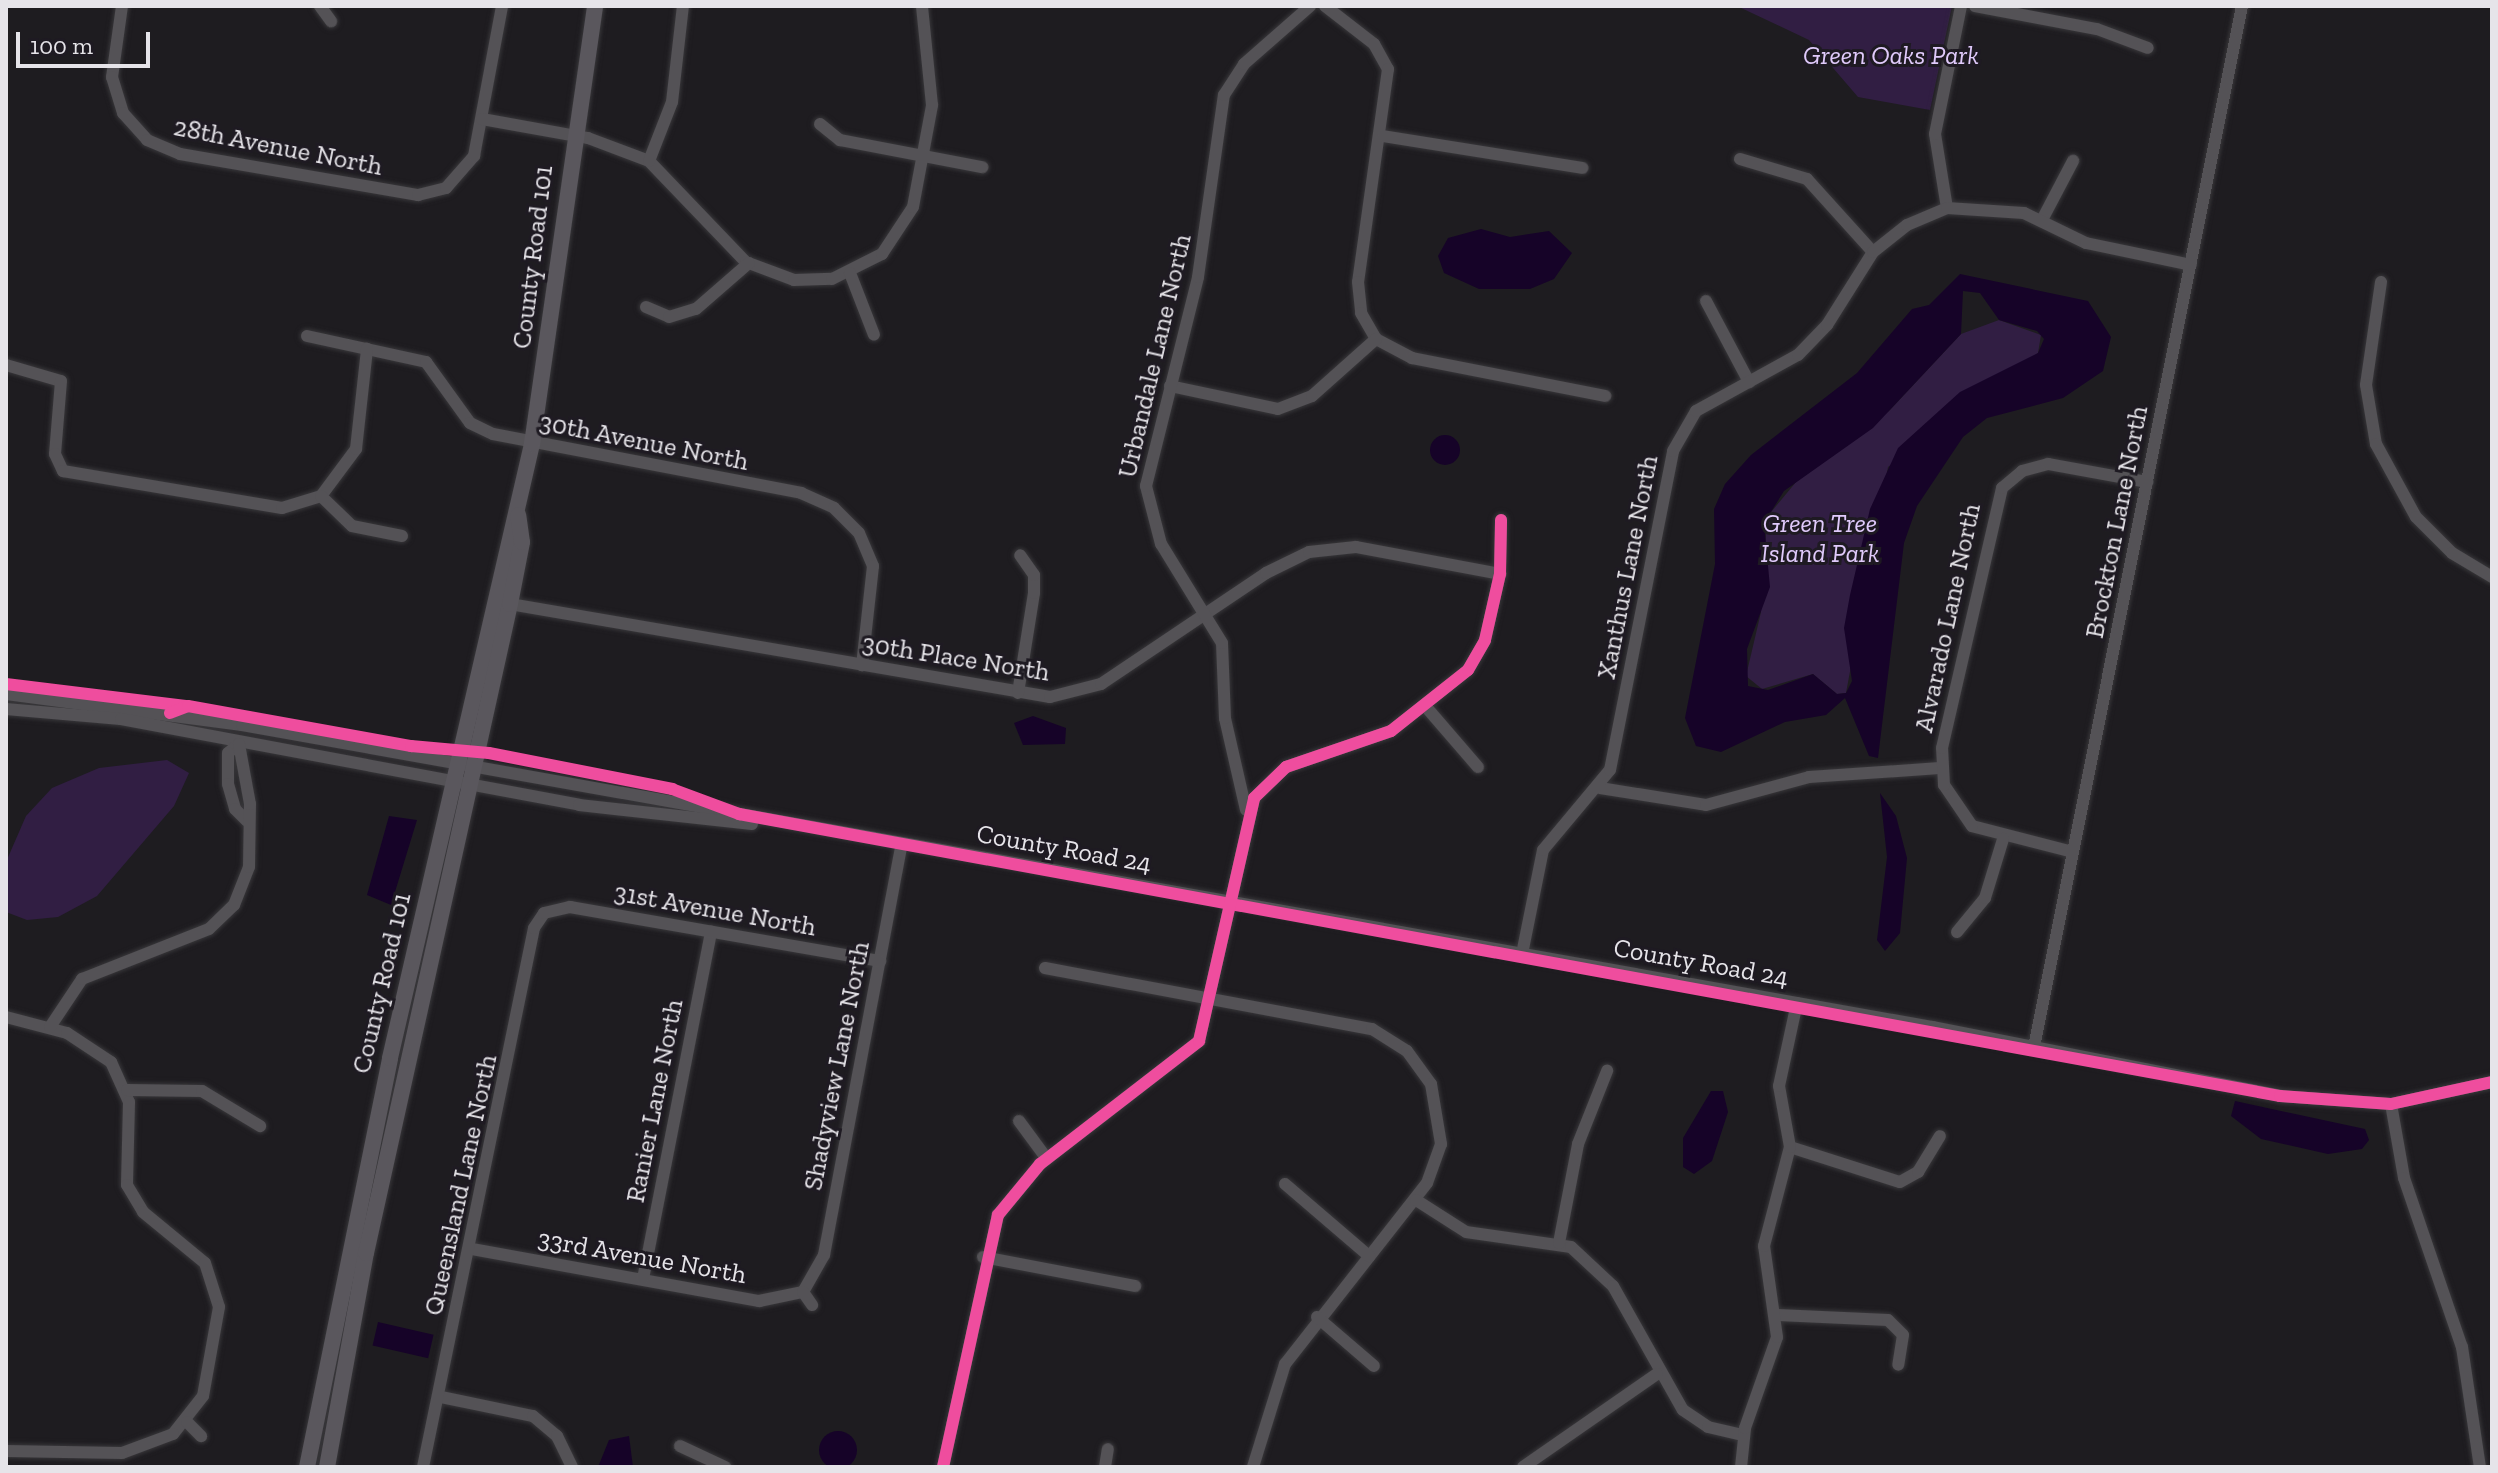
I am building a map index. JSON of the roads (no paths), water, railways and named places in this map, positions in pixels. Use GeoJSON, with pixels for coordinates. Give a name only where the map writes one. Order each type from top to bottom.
{"type":"FeatureCollection","features":[{"type":"Feature","properties":{"kind":"main road","name":"County Road 101"},"geometry":{"type":"LineString","coordinates":[[307,1467],[451,782],[506,539],[518,513],[532,444],[572,136],[595,6]]}},
{"type":"Feature","properties":{"kind":"main road","name":"County Road 101"},"geometry":{"type":"LineString","coordinates":[[327,1467],[510,604],[522,542],[518,513]]}},
{"type":"Feature","properties":{"kind":"street","name":"28th Avenue North"},"geometry":{"type":"LineString","coordinates":[[122,6],[112,77],[123,113],[147,140],[180,154],[403,194],[432,193],[457,179],[474,156],[502,6]]}},
{"type":"Feature","properties":{"kind":"street"},"geometry":{"type":"LineString","coordinates":[[320,6],[331,21]]}},
{"type":"Feature","properties":{"kind":"street"},"geometry":{"type":"LineString","coordinates":[[649,161],[672,102],[683,6]]}},
{"type":"Feature","properties":{"kind":"street"},"geometry":{"type":"LineString","coordinates":[[482,119],[572,136],[649,161],[749,263],[794,280],[850,273],[882,254],[906,225],[924,156],[932,79],[922,6]]}},
{"type":"Feature","properties":{"kind":"street","name":"Urbandale Lane North"},"geometry":{"type":"LineString","coordinates":[[1245,825],[1246,786],[1225,718],[1224,652],[1206,613],[1161,544],[1147,506],[1149,465],[1202,256],[1224,95],[1244,64],[1310,6]]}},
{"type":"Feature","properties":{"kind":"street"},"geometry":{"type":"LineString","coordinates":[[1325,6],[1383,56],[1390,84],[1358,282],[1361,313],[1376,339],[1412,358],[1605,396]]}},
{"type":"Feature","properties":{"kind":"street"},"geometry":{"type":"LineString","coordinates":[[1961,6],[1935,134],[1947,208],[1998,207],[2042,220],[2086,243],[2191,265]]}},
{"type":"Feature","properties":{"kind":"street"},"geometry":{"type":"LineString","coordinates":[[1975,6],[2097,29],[2148,48]]}},
{"type":"Feature","properties":{"kind":"street","name":"Brockton Lane North"},"geometry":{"type":"LineString","coordinates":[[2034,1047],[2242,6]]}},
{"type":"Feature","properties":{"kind":"street"},"geometry":{"type":"LineString","coordinates":[[820,124],[840,140],[982,167]]}},
{"type":"Feature","properties":{"kind":"street"},"geometry":{"type":"LineString","coordinates":[[1383,136],[1582,168]]}},
{"type":"Feature","properties":{"kind":"street"},"geometry":{"type":"LineString","coordinates":[[1740,159],[1807,179],[1873,252]]}},
{"type":"Feature","properties":{"kind":"street"},"geometry":{"type":"LineString","coordinates":[[2042,220],[2073,161]]}},
{"type":"Feature","properties":{"kind":"street","name":"Xanthus Lane North"},"geometry":{"type":"LineString","coordinates":[[1522,954],[1543,850],[1600,788],[1613,757],[1678,436],[1696,411],[1814,341],[1873,252],[1907,225],[1947,208]]}},
{"type":"Feature","properties":{"kind":"street"},"geometry":{"type":"LineString","coordinates":[[646,307],[669,317],[696,309],[749,263]]}},
{"type":"Feature","properties":{"kind":"street"},"geometry":{"type":"LineString","coordinates":[[850,273],[874,335]]}},
{"type":"Feature","properties":{"kind":"street"},"geometry":{"type":"LineString","coordinates":[[2381,282],[2366,385],[2376,444],[2416,517],[2452,553],[2492,577]]}},
{"type":"Feature","properties":{"kind":"street"},"geometry":{"type":"LineString","coordinates":[[1706,301],[1749,382]]}},
{"type":"Feature","properties":{"kind":"street","name":"30th Avenue North"},"geometry":{"type":"LineString","coordinates":[[307,336],[426,362],[470,423],[532,444],[801,493],[834,508],[859,533],[873,566],[862,665]]}},
{"type":"Feature","properties":{"kind":"street"},"geometry":{"type":"LineString","coordinates":[[1170,386],[1278,409],[1312,396],[1376,339]]}},
{"type":"Feature","properties":{"kind":"street"},"geometry":{"type":"LineString","coordinates":[[6,365],[55,375],[65,398],[55,454],[69,473],[268,507],[321,496],[360,438],[367,349]]}},
{"type":"Feature","properties":{"kind":"street","name":"Alvarado Lane North"},"geometry":{"type":"LineString","coordinates":[[1940,768],[2002,488],[2022,471],[2048,464],[2147,482]]}},
{"type":"Feature","properties":{"kind":"street"},"geometry":{"type":"LineString","coordinates":[[321,496],[352,526],[402,536]]}},
{"type":"Feature","properties":{"kind":"street"},"geometry":{"type":"LineString","coordinates":[[943,1467],[983,1257],[1009,1196],[1047,1159],[1189,1054],[1214,998],[1245,825],[1262,785],[1286,767],[1367,743],[1427,708],[1478,655],[1500,574],[1501,520]]}},
{"type":"Feature","properties":{"kind":"street","name":"30th Place North"},"geometry":{"type":"LineString","coordinates":[[510,604],[1018,693],[1084,692],[1287,561],[1333,548],[1500,574]]}},
{"type":"Feature","properties":{"kind":"street"},"geometry":{"type":"LineString","coordinates":[[1018,693],[1034,593],[1034,575],[1020,555]]}},
{"type":"Feature","properties":{"kind":"street","name":"County Road 24"},"geometry":{"type":"LineString","coordinates":[[6,694],[242,725],[1797,1003],[2293,1098],[2391,1104],[2492,1082]]}},
{"type":"Feature","properties":{"kind":"street"},"geometry":{"type":"LineString","coordinates":[[1427,708],[1478,767]]}},
{"type":"Feature","properties":{"kind":"street","name":"County Road 24"},"geometry":{"type":"LineString","coordinates":[[6,709],[121,719],[239,744],[451,782],[902,843]]}},
{"type":"Feature","properties":{"kind":"street"},"geometry":{"type":"LineString","coordinates":[[50,1027],[68,993],[98,969],[222,918],[249,867],[239,744],[242,725]]}},
{"type":"Feature","properties":{"kind":"street"},"geometry":{"type":"LineString","coordinates":[[239,744],[228,753],[228,784],[235,809],[247,821]]}},
{"type":"Feature","properties":{"kind":"street"},"geometry":{"type":"LineString","coordinates":[[1600,788],[1706,805],[1809,777],[1940,768],[1960,814],[2003,839],[2073,852]]}},
{"type":"Feature","properties":{"kind":"street"},"geometry":{"type":"LineString","coordinates":[[1957,932],[1985,898],[2003,839]]}},
{"type":"Feature","properties":{"kind":"street","name":"Shadyview Lane North"},"geometry":{"type":"LineString","coordinates":[[803,1292],[824,1255],[902,843]]}},
{"type":"Feature","properties":{"kind":"street","name":"31st Avenue North"},"geometry":{"type":"LineString","coordinates":[[544,913],[570,907],[880,961]]}},
{"type":"Feature","properties":{"kind":"street","name":"Queensland Lane North"},"geometry":{"type":"LineString","coordinates":[[423,1467],[472,1249],[534,928],[544,913]]}},
{"type":"Feature","properties":{"kind":"street","name":"Ranier Lane North"},"geometry":{"type":"LineString","coordinates":[[643,1279],[711,932]]}},
{"type":"Feature","properties":{"kind":"street"},"geometry":{"type":"LineString","coordinates":[[1045,968],[1372,1029],[1411,1056],[1431,1084],[1441,1123],[1436,1164],[1416,1200],[1317,1317],[1273,1390],[1253,1467]]}},
{"type":"Feature","properties":{"kind":"street"},"geometry":{"type":"LineString","coordinates":[[1741,1467],[1743,1435],[1773,1353],[1778,1315],[1764,1246],[1790,1147],[1779,1086],[1797,1003]]}},
{"type":"Feature","properties":{"kind":"street"},"geometry":{"type":"LineString","coordinates":[[6,1017],[50,1027],[100,1052],[127,1090],[123,1169],[133,1199],[195,1251],[218,1291],[203,1396],[187,1422],[150,1447],[85,1453],[6,1451]]}},
{"type":"Feature","properties":{"kind":"street"},"geometry":{"type":"LineString","coordinates":[[1559,1243],[1578,1144],[1607,1071]]}},
{"type":"Feature","properties":{"kind":"street"},"geometry":{"type":"LineString","coordinates":[[127,1090],[202,1091],[260,1126]]}},
{"type":"Feature","properties":{"kind":"street"},"geometry":{"type":"LineString","coordinates":[[2391,1104],[2404,1178],[2462,1347],[2480,1467]]}},
{"type":"Feature","properties":{"kind":"street"},"geometry":{"type":"LineString","coordinates":[[1019,1121],[1047,1159]]}},
{"type":"Feature","properties":{"kind":"street"},"geometry":{"type":"LineString","coordinates":[[1790,1147],[1900,1182],[1918,1172],[1940,1136]]}},
{"type":"Feature","properties":{"kind":"street"},"geometry":{"type":"LineString","coordinates":[[1285,1184],[1369,1256]]}},
{"type":"Feature","properties":{"kind":"street"},"geometry":{"type":"LineString","coordinates":[[1416,1200],[1487,1238],[1559,1243],[1613,1286],[1657,1374],[1695,1419],[1743,1435]]}},
{"type":"Feature","properties":{"kind":"street","name":"33rd Avenue North"},"geometry":{"type":"LineString","coordinates":[[472,1249],[759,1301],[803,1292]]}},
{"type":"Feature","properties":{"kind":"street"},"geometry":{"type":"LineString","coordinates":[[983,1257],[1135,1286]]}},
{"type":"Feature","properties":{"kind":"street"},"geometry":{"type":"LineString","coordinates":[[803,1292],[812,1305]]}},
{"type":"Feature","properties":{"kind":"street"},"geometry":{"type":"LineString","coordinates":[[1778,1315],[1888,1320],[1903,1335],[1898,1365]]}},
{"type":"Feature","properties":{"kind":"street"},"geometry":{"type":"LineString","coordinates":[[1317,1317],[1374,1366]]}},
{"type":"Feature","properties":{"kind":"street"},"geometry":{"type":"LineString","coordinates":[[1523,1467],[1657,1374]]}},
{"type":"Feature","properties":{"kind":"street"},"geometry":{"type":"LineString","coordinates":[[441,1397],[533,1416],[557,1436],[572,1467]]}},
{"type":"Feature","properties":{"kind":"street"},"geometry":{"type":"LineString","coordinates":[[187,1422],[201,1436]]}},
{"type":"Feature","properties":{"kind":"street"},"geometry":{"type":"LineString","coordinates":[[680,1446],[725,1467]]}},
{"type":"Feature","properties":{"kind":"street"},"geometry":{"type":"LineString","coordinates":[[1105,1467],[1108,1449]]}},
{"type":"Feature","properties":{"kind":"street"},"geometry":{"type":"LineString","coordinates":[[85,1453],[86,1467]]}},
{"type":"Feature","properties":{"kind":"park label","name":"Green Oaks Park"},"geometry":{"type":"Point","coordinates":[1891,56]}},
{"type":"Feature","properties":{"kind":"park label","name":"Green Tree Island Park"},"geometry":{"type":"Point","coordinates":[1820,539]}}]}
